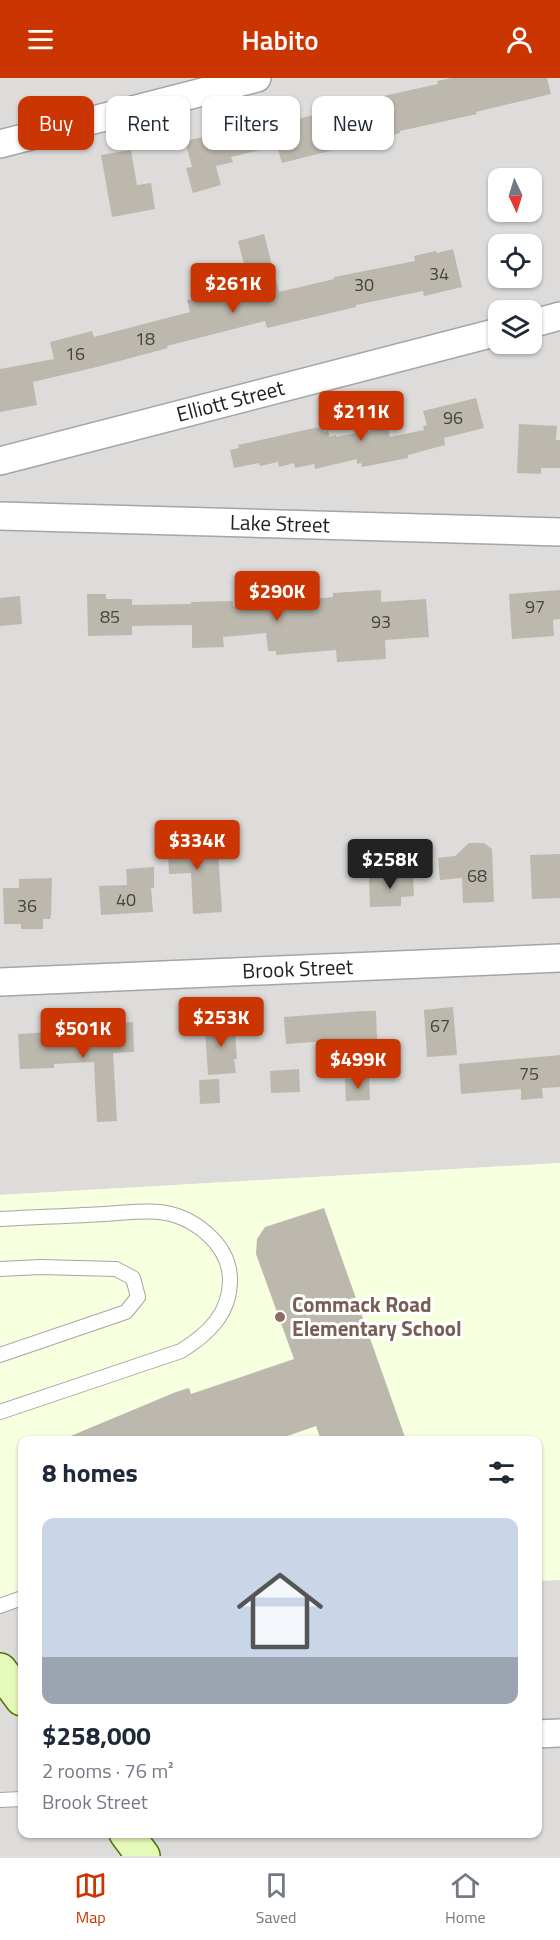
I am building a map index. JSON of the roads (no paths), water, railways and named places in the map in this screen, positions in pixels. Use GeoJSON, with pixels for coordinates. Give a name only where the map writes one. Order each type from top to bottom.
{"type":"FeatureCollection","features":[{"type":"Feature","properties":{"kind":"street"},"geometry":{"type":"LineString","coordinates":[[0,144],[257,78]]}},
{"type":"Feature","properties":{"kind":"street"},"geometry":{"type":"LineString","coordinates":[[542,321],[560,316]]}},
{"type":"Feature","properties":{"kind":"street","name":"Elliott Street"},"geometry":{"type":"LineString","coordinates":[[0,461],[488,335]]}},
{"type":"Feature","properties":{"kind":"street","name":"Lake Street"},"geometry":{"type":"LineString","coordinates":[[0,516],[560,532]]}},
{"type":"Feature","properties":{"kind":"street","name":"Brook Street"},"geometry":{"type":"LineString","coordinates":[[0,982],[560,958]]}},
{"type":"Feature","properties":{"kind":"street"},"geometry":{"type":"LineString","coordinates":[[0,1670],[18,1694]]}},
{"type":"Feature","properties":{"kind":"street"},"geometry":{"type":"LineString","coordinates":[[542,1734],[560,1733]]}},
{"type":"Feature","properties":{"kind":"street"},"geometry":{"type":"LineString","coordinates":[[130,1838],[143,1856]]}},
{"type":"Feature","properties":{"kind":"lane"},"geometry":{"type":"LineString","coordinates":[[0,1219],[161,1212],[188,1221],[210,1236],[224,1255],[230,1277],[228,1300],[216,1322],[200,1339],[181,1351],[0,1412]]}},
{"type":"Feature","properties":{"kind":"lane"},"geometry":{"type":"LineString","coordinates":[[0,1269],[40,1267],[116,1269],[133,1278],[138,1297],[126,1312],[0,1355]]}},
{"type":"Feature","properties":{"kind":"lane"},"geometry":{"type":"LineString","coordinates":[[0,1606],[18,1600]]}},
{"type":"Feature","properties":{"kind":"lane"},"geometry":{"type":"LineString","coordinates":[[0,1800],[18,1799]]}},
{"type":"Feature","properties":{"kind":"place","name":"Commack Road Elementary School"},"geometry":{"type":"Point","coordinates":[280,1317]}}]}
